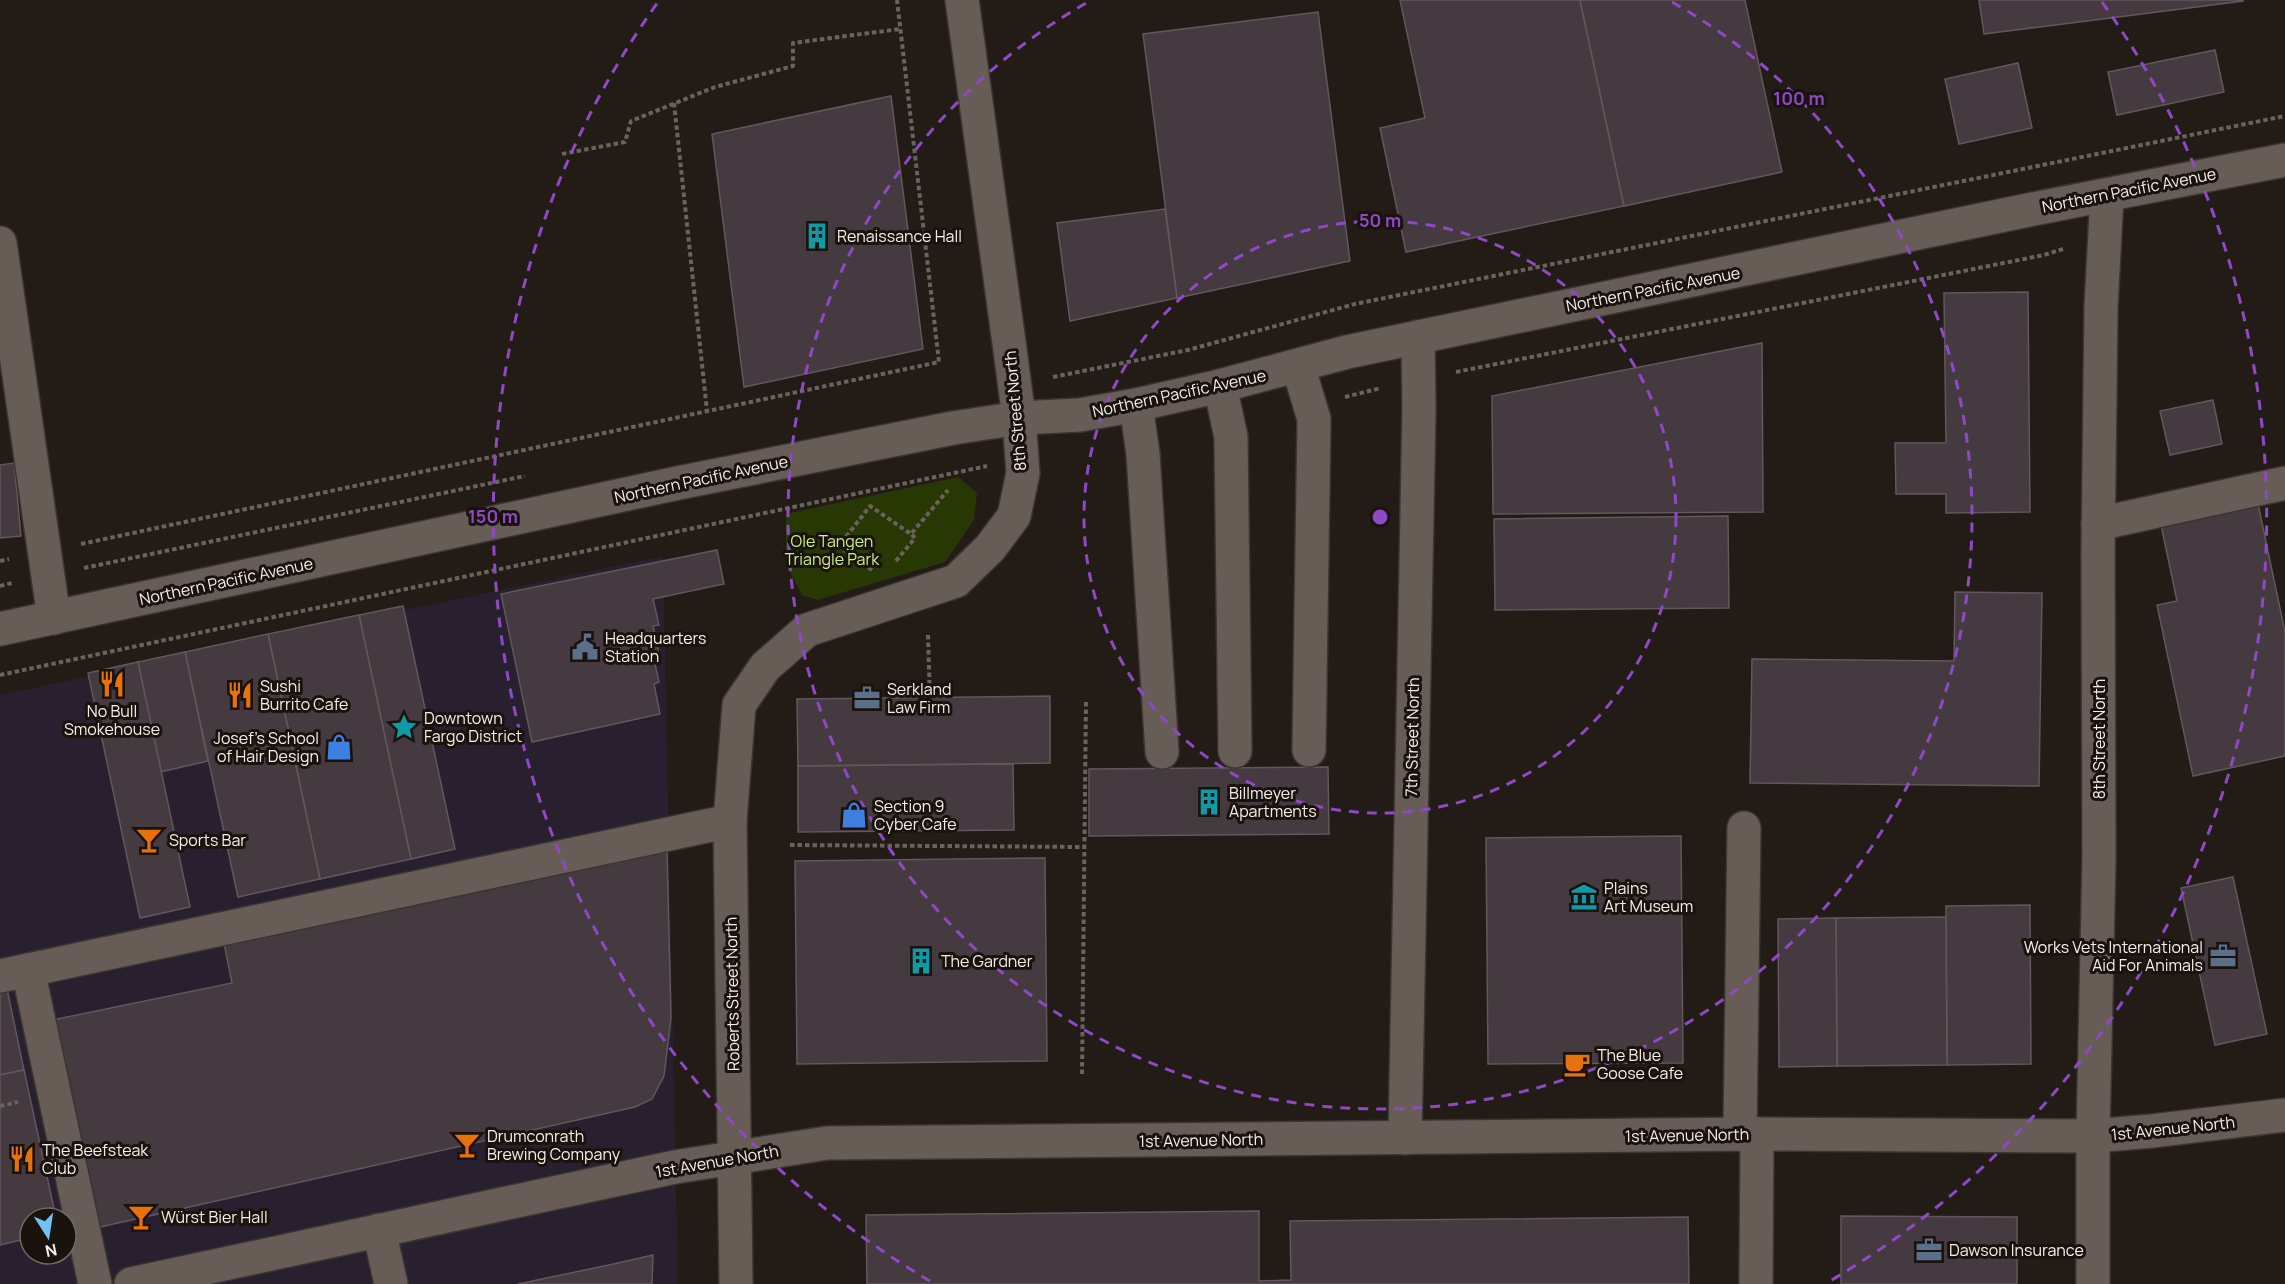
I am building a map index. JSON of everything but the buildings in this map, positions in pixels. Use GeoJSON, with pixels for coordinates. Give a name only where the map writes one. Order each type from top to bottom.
{"type":"FeatureCollection","features":[{"type":"Feature","properties":{"kind":"street","name":"8th Street North"},"geometry":{"type":"LineString","coordinates":[[739,705],[765,667],[807,630],[956,581],[990,548],[1014,516],[1023,473],[1019,418],[970,70],[963,0]]}},
{"type":"Feature","properties":{"kind":"street","name":"Northern Pacific Avenue"},"geometry":{"type":"LineString","coordinates":[[0,630],[678,483],[953,428],[1019,418],[1080,415],[1136,405],[1220,386],[1347,352],[2285,160]]}},
{"type":"Feature","properties":{"kind":"street","name":"8th Street North"},"geometry":{"type":"LineString","coordinates":[[2093,1284],[2093,1136],[2099,858],[2098,524],[2101,307],[2107,195]]}},
{"type":"Feature","properties":{"kind":"street"},"geometry":{"type":"LineString","coordinates":[[0,243],[54,618]]}},
{"type":"Feature","properties":{"kind":"street","name":"7th Street North"},"geometry":{"type":"LineString","coordinates":[[1405,1138],[1419,420],[1418,337]]}},
{"type":"Feature","properties":{"kind":"street"},"geometry":{"type":"LineString","coordinates":[[1298,366],[1314,419],[1309,750]]}},
{"type":"Feature","properties":{"kind":"street"},"geometry":{"type":"LineString","coordinates":[[1220,386],[1231,436],[1235,751]]}},
{"type":"Feature","properties":{"kind":"street"},"geometry":{"type":"LineString","coordinates":[[1136,405],[1143,454],[1162,752]]}},
{"type":"Feature","properties":{"kind":"street"},"geometry":{"type":"LineString","coordinates":[[2098,524],[2285,483]]}},
{"type":"Feature","properties":{"kind":"street","name":"Roberts Street North"},"geometry":{"type":"LineString","coordinates":[[736,1284],[730,821],[739,705]]}},
{"type":"Feature","properties":{"kind":"street"},"geometry":{"type":"LineString","coordinates":[[95,1284],[14,973],[730,821]]}},
{"type":"Feature","properties":{"kind":"street"},"geometry":{"type":"LineString","coordinates":[[1744,828],[1748,1134],[1756,1284]]}},
{"type":"Feature","properties":{"kind":"street","name":"1st Avenue North"},"geometry":{"type":"LineString","coordinates":[[131,1284],[675,1167],[827,1143],[1748,1134],[2093,1136],[2285,1115]]}},
{"type":"Feature","properties":{"kind":"street"},"geometry":{"type":"LineString","coordinates":[[379,1230],[391,1284]]}},
{"type":"Feature","properties":{"kind":"path"},"geometry":{"type":"LineString","coordinates":[[0,586],[46,564],[707,411],[939,362],[897,0]]}},
{"type":"Feature","properties":{"kind":"path"},"geometry":{"type":"LineString","coordinates":[[562,154],[625,142],[632,121],[715,87],[793,66],[793,43],[900,29]]}},
{"type":"Feature","properties":{"kind":"path"},"geometry":{"type":"LineString","coordinates":[[674,103],[707,411]]}},
{"type":"Feature","properties":{"kind":"path"},"geometry":{"type":"LineString","coordinates":[[1014,385],[1188,350],[1355,304],[2285,116]]}},
{"type":"Feature","properties":{"kind":"path"},"geometry":{"type":"LineString","coordinates":[[1477,367],[2044,255]]}},
{"type":"Feature","properties":{"kind":"path"},"geometry":{"type":"LineString","coordinates":[[1310,406],[1355,394]]}},
{"type":"Feature","properties":{"kind":"path"},"geometry":{"type":"LineString","coordinates":[[0,675],[920,479],[1022,460]]}},
{"type":"Feature","properties":{"kind":"path"},"geometry":{"type":"LineString","coordinates":[[0,561],[46,564],[521,476],[532,476]]}},
{"type":"Feature","properties":{"kind":"path"},"geometry":{"type":"LineString","coordinates":[[910,534],[948,490]]}},
{"type":"Feature","properties":{"kind":"path"},"geometry":{"type":"LineString","coordinates":[[873,571],[839,546],[870,507],[915,538],[889,569]]}},
{"type":"Feature","properties":{"kind":"path"},"geometry":{"type":"LineString","coordinates":[[928,635],[930,701]]}},
{"type":"Feature","properties":{"kind":"path"},"geometry":{"type":"LineString","coordinates":[[1082,1074],[1086,700]]}},
{"type":"Feature","properties":{"kind":"path"},"geometry":{"type":"LineString","coordinates":[[790,845],[1085,847]]}},
{"type":"Feature","properties":{"kind":"shaded area"},"geometry":{"type":"Polygon","coordinates":[[[663,556],[678,1284],[0,1284],[0,695],[663,556]]]}},
{"type":"Feature","properties":{"kind":"green space","name":"Ole Tangen Triangle Park"},"geometry":{"type":"Polygon","coordinates":[[[958,477],[977,493],[974,520],[945,562],[818,600],[802,595],[786,565],[786,514],[958,477]]]}},
{"type":"Feature","properties":{"kind":"place","name":"Renaissance Hall"},"geometry":{"type":"Point","coordinates":[817,236]}},
{"type":"Feature","properties":{"kind":"place","name":"Headquarters Station"},"geometry":{"type":"Point","coordinates":[585,647]}},
{"type":"Feature","properties":{"kind":"place","name":"No Bull Smokehouse"},"geometry":{"type":"Point","coordinates":[112,684]}},
{"type":"Feature","properties":{"kind":"place","name":"Sushi Burrito Cafe"},"geometry":{"type":"Point","coordinates":[240,695]}},
{"type":"Feature","properties":{"kind":"place","name":"Serkland Law Firm"},"geometry":{"type":"Point","coordinates":[867,698]}},
{"type":"Feature","properties":{"kind":"place","name":"Downtown Fargo District"},"geometry":{"type":"Point","coordinates":[404,727]}},
{"type":"Feature","properties":{"kind":"place","name":"Josef's School of Hair Design"},"geometry":{"type":"Point","coordinates":[339,747]}},
{"type":"Feature","properties":{"kind":"place","name":"Billmeyer Apartments"},"geometry":{"type":"Point","coordinates":[1209,802]}},
{"type":"Feature","properties":{"kind":"place","name":"Section 9 Cyber Cafe"},"geometry":{"type":"Point","coordinates":[854,815]}},
{"type":"Feature","properties":{"kind":"place","name":"Sports Bar"},"geometry":{"type":"Point","coordinates":[149,840]}},
{"type":"Feature","properties":{"kind":"place","name":"Plains Art Museum"},"geometry":{"type":"Point","coordinates":[1584,897]}},
{"type":"Feature","properties":{"kind":"place","name":"Works Vets International Aid For Animals"},"geometry":{"type":"Point","coordinates":[2223,956]}},
{"type":"Feature","properties":{"kind":"place","name":"The Gardner"},"geometry":{"type":"Point","coordinates":[921,961]}},
{"type":"Feature","properties":{"kind":"place","name":"The Blue Goose Cafe"},"geometry":{"type":"Point","coordinates":[1577,1064]}},
{"type":"Feature","properties":{"kind":"place","name":"Drumconrath Brewing Company"},"geometry":{"type":"Point","coordinates":[467,1145]}},
{"type":"Feature","properties":{"kind":"place","name":"The Beefsteak Club"},"geometry":{"type":"Point","coordinates":[22,1159]}},
{"type":"Feature","properties":{"kind":"place","name":"Würst Bier Hall"},"geometry":{"type":"Point","coordinates":[141,1217]}},
{"type":"Feature","properties":{"kind":"place","name":"Dawson Insurance"},"geometry":{"type":"Point","coordinates":[1929,1250]}}]}
